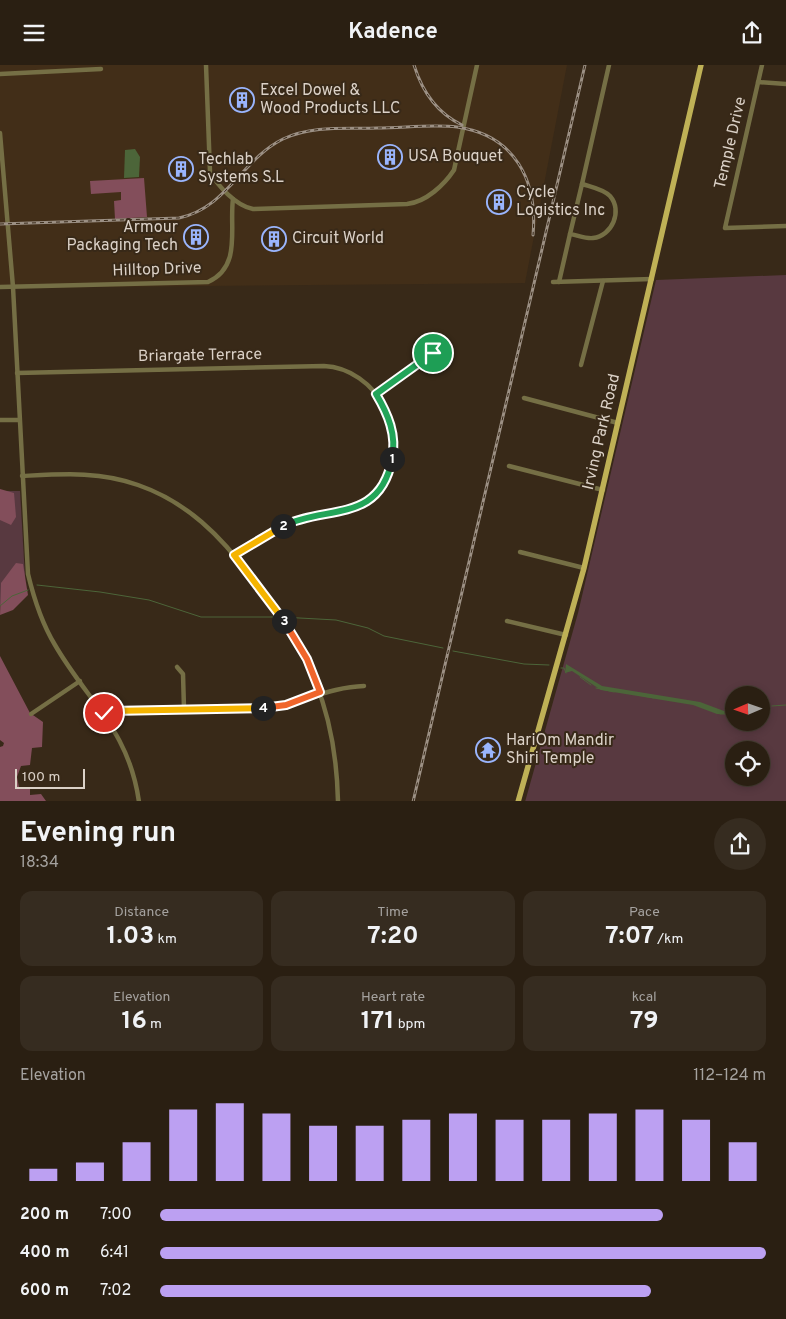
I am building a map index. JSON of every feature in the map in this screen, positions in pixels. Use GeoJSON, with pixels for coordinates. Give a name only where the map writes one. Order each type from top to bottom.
{"type":"FeatureCollection","features":[{"type":"Feature","properties":{"kind":"main road","name":"Irving Park Road"},"geometry":{"type":"LineString","coordinates":[[518,801],[584,568],[701,65]]}},
{"type":"Feature","properties":{"kind":"street"},"geometry":{"type":"LineString","coordinates":[[206,65],[210,172],[216,182],[233,199],[246,208],[253,209],[407,204],[423,199],[447,180],[456,165],[477,65]]}},
{"type":"Feature","properties":{"kind":"street"},"geometry":{"type":"LineString","coordinates":[[609,65],[570,234],[556,282],[652,279]]}},
{"type":"Feature","properties":{"kind":"street","name":"Temple Drive"},"geometry":{"type":"LineString","coordinates":[[762,65],[725,227],[786,226]]}},
{"type":"Feature","properties":{"kind":"street"},"geometry":{"type":"LineString","coordinates":[[0,74],[101,69]]}},
{"type":"Feature","properties":{"kind":"street"},"geometry":{"type":"LineString","coordinates":[[758,82],[786,85]]}},
{"type":"Feature","properties":{"kind":"street"},"geometry":{"type":"LineString","coordinates":[[0,133],[13,287],[27,562],[33,595],[47,631],[104,713],[128,758],[139,801]]}},
{"type":"Feature","properties":{"kind":"street"},"geometry":{"type":"LineString","coordinates":[[570,234],[592,238],[602,235],[610,228],[615,217],[615,206],[610,196],[601,190],[582,184]]}},
{"type":"Feature","properties":{"kind":"street","name":"Hilltop Drive"},"geometry":{"type":"LineString","coordinates":[[0,287],[208,282],[224,271],[230,261],[233,199]]}},
{"type":"Feature","properties":{"kind":"street"},"geometry":{"type":"LineString","coordinates":[[581,365],[602,281]]}},
{"type":"Feature","properties":{"kind":"street"},"geometry":{"type":"LineString","coordinates":[[376,394],[442,346]]}},
{"type":"Feature","properties":{"kind":"street","name":"Briargate Terrace"},"geometry":{"type":"LineString","coordinates":[[17,373],[324,366],[337,367],[356,375],[376,394],[384,407],[391,428],[393,453],[387,476],[371,497],[344,511],[310,516],[286,524],[234,555]]}},
{"type":"Feature","properties":{"kind":"street"},"geometry":{"type":"LineString","coordinates":[[524,398],[618,423]]}},
{"type":"Feature","properties":{"kind":"street"},"geometry":{"type":"LineString","coordinates":[[0,420],[19,420]]}},
{"type":"Feature","properties":{"kind":"street"},"geometry":{"type":"LineString","coordinates":[[509,466],[603,490]]}},
{"type":"Feature","properties":{"kind":"street"},"geometry":{"type":"LineString","coordinates":[[22,476],[79,474],[106,477],[137,484],[162,495],[209,526],[278,611],[307,659],[320,692],[334,743],[338,801]]}},
{"type":"Feature","properties":{"kind":"street"},"geometry":{"type":"LineString","coordinates":[[520,552],[584,568]]}},
{"type":"Feature","properties":{"kind":"street"},"geometry":{"type":"LineString","coordinates":[[507,621],[566,635]]}},
{"type":"Feature","properties":{"kind":"street"},"geometry":{"type":"LineString","coordinates":[[177,667],[183,674],[184,709]]}},
{"type":"Feature","properties":{"kind":"street"},"geometry":{"type":"LineString","coordinates":[[31,714],[80,681]]}},
{"type":"Feature","properties":{"kind":"street"},"geometry":{"type":"LineString","coordinates":[[104,713],[110,711],[270,707],[286,705],[320,692],[364,686]]}},
{"type":"Feature","properties":{"kind":"shaded area"},"geometry":{"type":"Polygon","coordinates":[[[0,65],[567,65],[525,283],[0,288],[0,65]]]}},
{"type":"Feature","properties":{"kind":"shaded area"},"geometry":{"type":"Polygon","coordinates":[[[135,149],[140,157],[139,177],[124,178],[125,150],[135,149]]]}},
{"type":"Feature","properties":{"kind":"shaded area"},"geometry":{"type":"Polygon","coordinates":[[[144,178],[147,217],[115,219],[114,201],[121,200],[121,192],[91,194],[90,181],[144,178]]]}},
{"type":"Feature","properties":{"kind":"shaded area"},"geometry":{"type":"Polygon","coordinates":[[[786,275],[786,801],[525,801],[578,613],[656,280],[786,275]]]}},
{"type":"Feature","properties":{"kind":"shaded area"},"geometry":{"type":"Polygon","coordinates":[[[0,489],[14,493],[16,517],[11,525],[0,520],[0,489]]]}},
{"type":"Feature","properties":{"kind":"shaded area"},"geometry":{"type":"Polygon","coordinates":[[[0,491],[20,491],[25,577],[0,606],[0,491]]]}},
{"type":"Feature","properties":{"kind":"shaded area"},"geometry":{"type":"Polygon","coordinates":[[[16,563],[23,564],[28,595],[13,610],[0,615],[1,583],[16,563]]]}},
{"type":"Feature","properties":{"kind":"shaded area"},"geometry":{"type":"Polygon","coordinates":[[[0,656],[30,713],[43,722],[42,747],[32,748],[30,765],[21,766],[17,777],[19,787],[30,788],[30,795],[41,794],[46,801],[0,801],[0,747],[4,743],[0,740],[0,656]]]}},
{"type":"Feature","properties":{"kind":"shaded area"},"geometry":{"type":"Polygon","coordinates":[[[566,664],[602,686],[700,702],[725,711],[725,714],[717,714],[693,705],[601,690],[572,671],[565,673],[566,664]]]}},
{"type":"Feature","properties":{"kind":"waterway"},"geometry":{"type":"LineString","coordinates":[[37,585],[149,600],[201,617],[277,617]]}},
{"type":"Feature","properties":{"kind":"waterway"},"geometry":{"type":"LineString","coordinates":[[0,606],[12,596],[28,590]]}},
{"type":"Feature","properties":{"kind":"waterway"},"geometry":{"type":"LineString","coordinates":[[281,617],[336,620],[368,628],[384,636],[443,648]]}},
{"type":"Feature","properties":{"kind":"waterway"},"geometry":{"type":"LineString","coordinates":[[453,651],[524,664],[549,665]]}},
{"type":"Feature","properties":{"kind":"waterway"},"geometry":{"type":"LineString","coordinates":[[561,668],[564,668],[566,673]]}},
{"type":"Feature","properties":{"kind":"waterway"},"geometry":{"type":"LineString","coordinates":[[580,677],[591,685]]}},
{"type":"Feature","properties":{"kind":"waterway"},"geometry":{"type":"LineString","coordinates":[[596,688],[614,692]]}},
{"type":"Feature","properties":{"kind":"waterway"},"geometry":{"type":"LineString","coordinates":[[638,695],[654,698]]}},
{"type":"Feature","properties":{"kind":"waterway"},"geometry":{"type":"LineString","coordinates":[[772,706],[786,705]]}},
{"type":"Feature","properties":{"kind":"waterway"},"geometry":{"type":"LineString","coordinates":[[720,714],[725,714]]}},
{"type":"Feature","properties":{"kind":"railway"},"geometry":{"type":"LineString","coordinates":[[414,65],[421,84],[438,108],[462,125]]}},
{"type":"Feature","properties":{"kind":"railway"},"geometry":{"type":"LineString","coordinates":[[413,801],[585,65]]}},
{"type":"Feature","properties":{"kind":"railway"},"geometry":{"type":"LineString","coordinates":[[0,224],[179,218],[196,213],[210,204],[256,158],[283,139],[294,135],[330,129],[438,126],[457,127],[477,132],[494,140],[508,150],[519,164],[526,179],[534,215],[533,235]]}},
{"type":"Feature","properties":{"kind":"place","name":"Excel Dowel & Wood Products LLC"},"geometry":{"type":"Point","coordinates":[242,100]}},
{"type":"Feature","properties":{"kind":"place","name":"USA Bouquet"},"geometry":{"type":"Point","coordinates":[390,157]}},
{"type":"Feature","properties":{"kind":"place","name":"Techlab Systems S.L"},"geometry":{"type":"Point","coordinates":[181,169]}},
{"type":"Feature","properties":{"kind":"place","name":"Cycle Logistics Inc"},"geometry":{"type":"Point","coordinates":[499,202]}},
{"type":"Feature","properties":{"kind":"place","name":"Armour Packaging Tech"},"geometry":{"type":"Point","coordinates":[196,237]}},
{"type":"Feature","properties":{"kind":"place","name":"Circuit World"},"geometry":{"type":"Point","coordinates":[274,239]}},
{"type":"Feature","properties":{"kind":"place","name":"HariOm Mandir Shiri Temple"},"geometry":{"type":"Point","coordinates":[488,750]}},
{"type":"Feature","properties":{"kind":"route"},"geometry":{"type":"LineString","coordinates":[[104,713],[110,711],[270,707],[286,705],[320,692],[307,659],[289,628],[234,555],[286,524],[310,516],[339,513],[353,509],[377,491],[390,469],[394,441],[384,407],[376,394],[433,353]]}}]}
